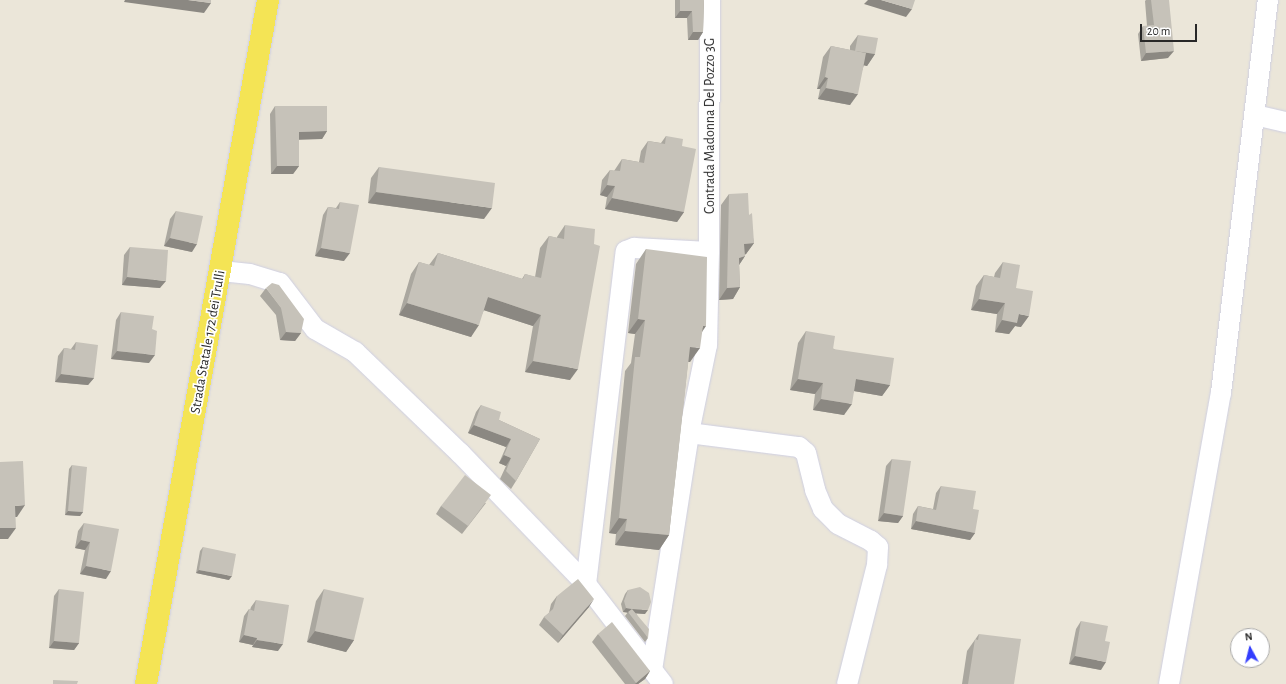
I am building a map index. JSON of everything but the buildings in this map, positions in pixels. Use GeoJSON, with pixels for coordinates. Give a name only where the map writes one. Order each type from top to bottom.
{"type":"FeatureCollection","features":[{"type":"Feature","properties":{"kind":"main road","name":"Strada Statale 172 dei Trulli"},"geometry":{"type":"LineString","coordinates":[[146,684],[221,271],[268,0]]}},
{"type":"Feature","properties":{"kind":"street","name":"Contrada Madonna Del Pozzo 3G"},"geometry":{"type":"LineString","coordinates":[[657,677],[689,433],[707,345],[710,0]]}},
{"type":"Feature","properties":{"kind":"street"},"geometry":{"type":"LineString","coordinates":[[1169,684],[1222,392],[1268,0]]}},
{"type":"Feature","properties":{"kind":"street"},"geometry":{"type":"LineString","coordinates":[[1255,116],[1286,122]]}},
{"type":"Feature","properties":{"kind":"street"},"geometry":{"type":"LineString","coordinates":[[586,584],[626,251],[634,248],[709,252]]}},
{"type":"Feature","properties":{"kind":"street"},"geometry":{"type":"LineString","coordinates":[[221,271],[250,274],[280,283],[315,329],[356,352],[460,453],[586,584],[657,677]]}},
{"type":"Feature","properties":{"kind":"street"},"geometry":{"type":"LineString","coordinates":[[689,433],[799,447],[806,453],[815,490],[823,509],[838,524],[871,541],[878,547],[877,565],[847,684]]}}]}
